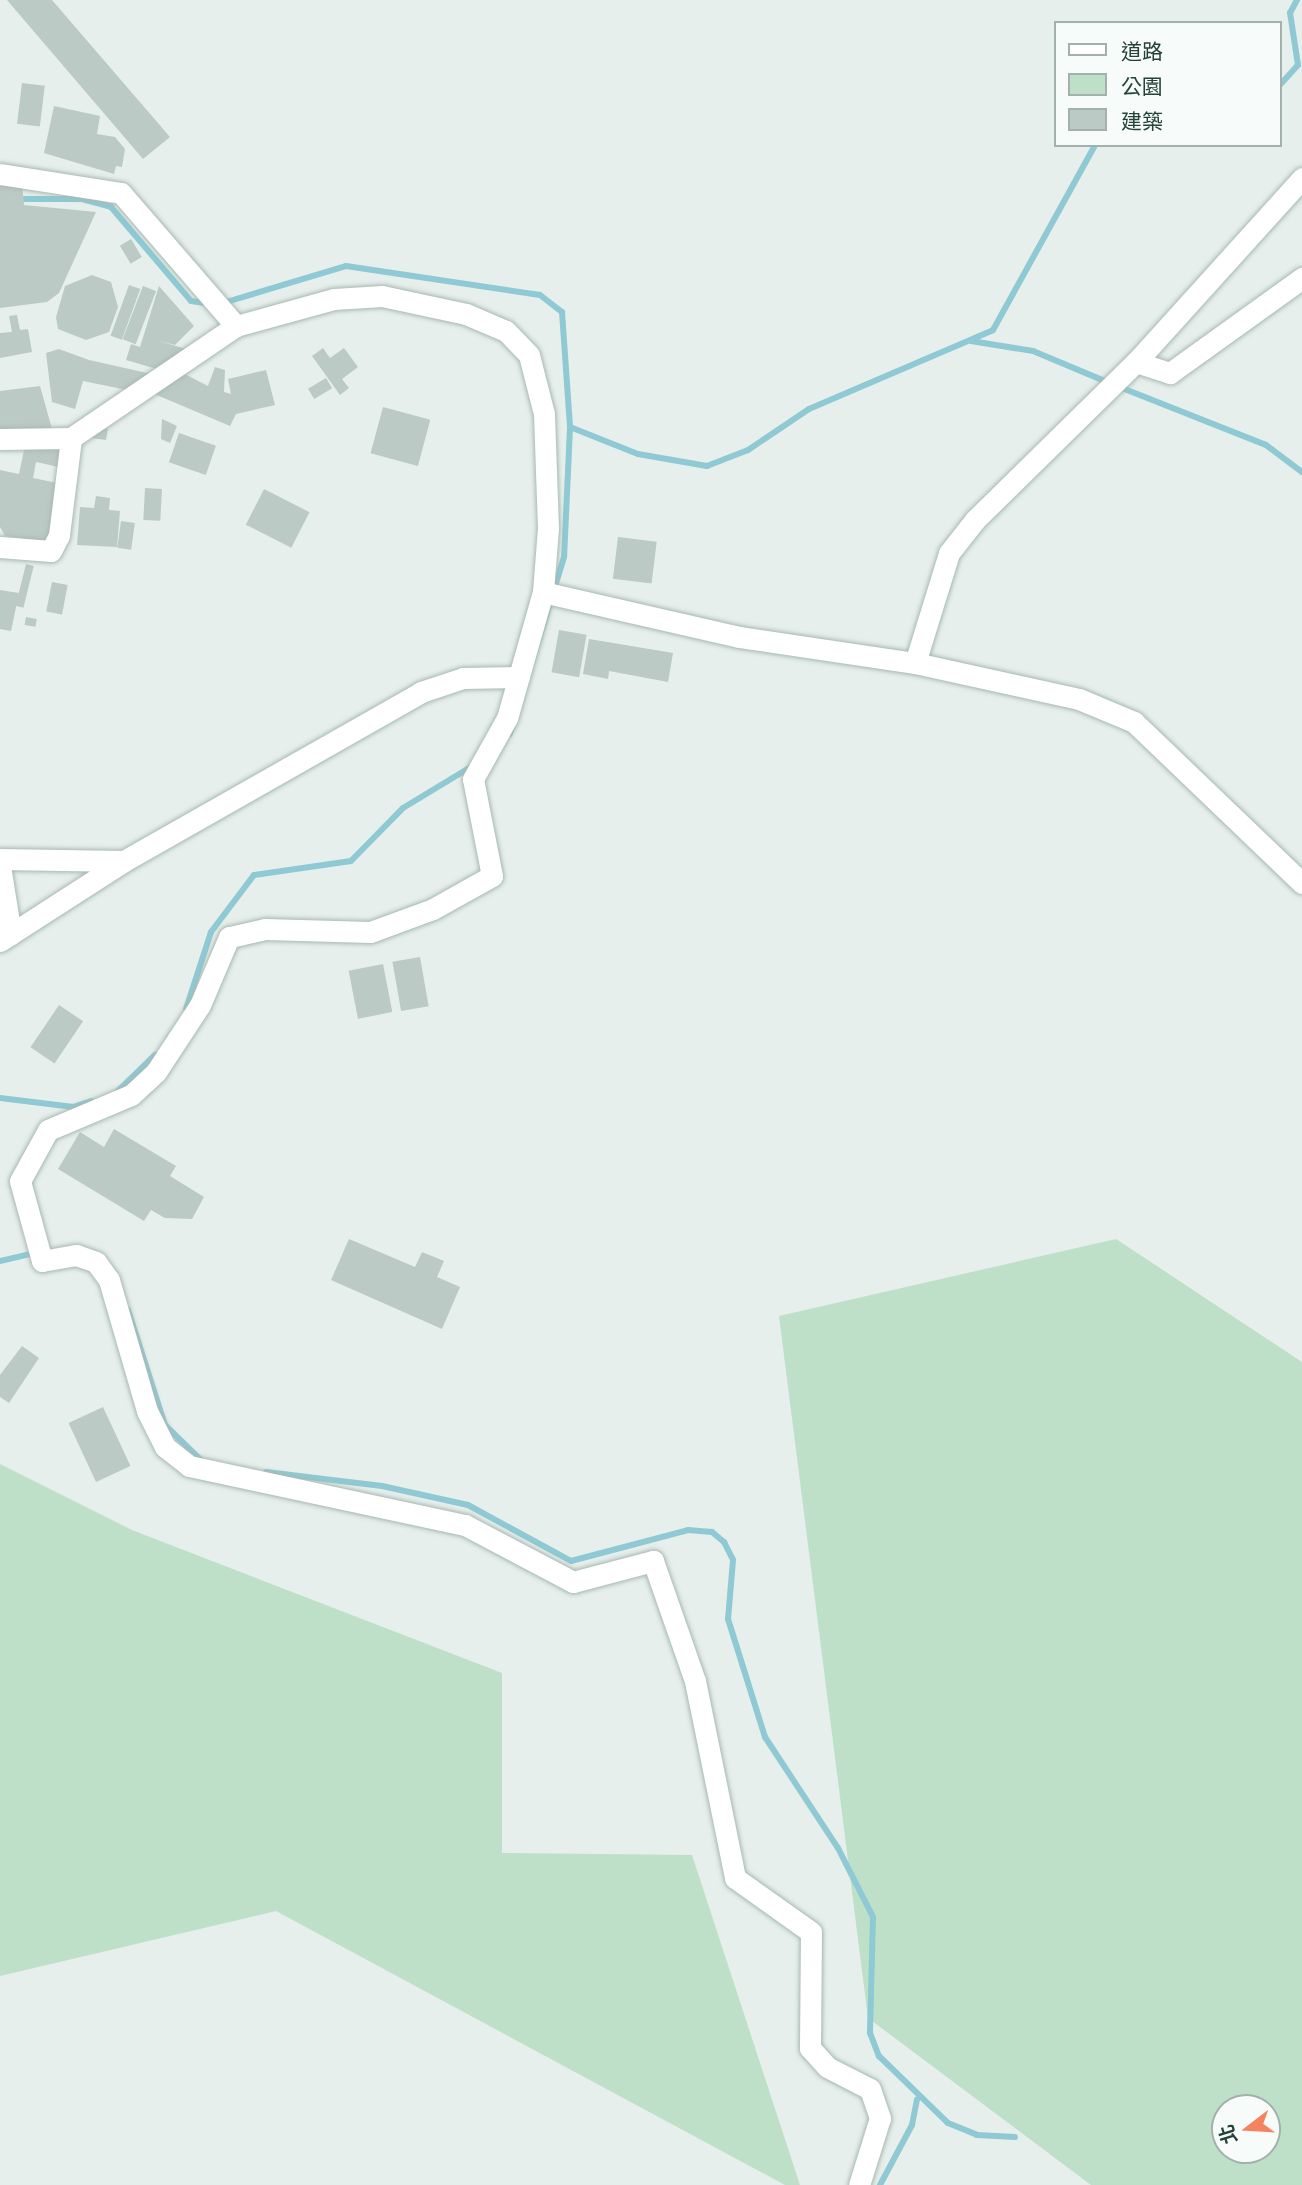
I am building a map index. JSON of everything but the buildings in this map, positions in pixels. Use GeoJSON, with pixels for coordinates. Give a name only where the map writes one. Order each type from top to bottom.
{"type":"FeatureCollection","features":[{"type":"Feature","properties":{"kind":"street"},"geometry":{"type":"LineString","coordinates":[[0,174],[121,193],[215,295],[235,322]]}},
{"type":"Feature","properties":{"kind":"street"},"geometry":{"type":"LineString","coordinates":[[915,663],[949,553],[998,494],[1136,362],[1302,178]]}},
{"type":"Feature","properties":{"kind":"street"},"geometry":{"type":"LineString","coordinates":[[1136,362],[1170,373],[1302,278]]}},
{"type":"Feature","properties":{"kind":"street"},"geometry":{"type":"LineString","coordinates":[[0,439],[71,438],[235,322],[334,299],[382,296],[466,314],[506,331],[529,355],[544,414],[549,475],[543,592],[507,718],[473,779],[492,876],[433,909],[370,932],[265,929],[229,937],[200,1004],[156,1072],[131,1095],[48,1130],[20,1181],[42,1261],[76,1255],[96,1262],[109,1280],[147,1410],[165,1447],[189,1466],[466,1525],[573,1582],[653,1561],[695,1681],[735,1878],[811,1932],[810,2048],[827,2067],[870,2089],[880,2118],[859,2185]]}},
{"type":"Feature","properties":{"kind":"street"},"geometry":{"type":"LineString","coordinates":[[0,547],[51,551],[59,535],[71,438]]}},
{"type":"Feature","properties":{"kind":"street"},"geometry":{"type":"LineString","coordinates":[[543,592],[739,637],[915,663],[1079,699],[1134,722],[1302,883]]}},
{"type":"Feature","properties":{"kind":"street"},"geometry":{"type":"LineString","coordinates":[[0,866],[5,937],[124,862],[421,692],[463,678],[519,677]]}},
{"type":"Feature","properties":{"kind":"street"},"geometry":{"type":"LineString","coordinates":[[0,859],[124,862]]}},
{"type":"Feature","properties":{"kind":"green space"},"geometry":{"type":"Polygon","coordinates":[[[1116,1239],[1302,1362],[1302,2185],[1091,2185],[868,2018],[779,1316],[1116,1239]]]}},
{"type":"Feature","properties":{"kind":"green space"},"geometry":{"type":"Polygon","coordinates":[[[0,1464],[132,1530],[502,1673],[502,1853],[692,1855],[800,2185],[785,2185],[276,1911],[0,1976],[0,1464]]]}},
{"type":"Feature","properties":{"kind":"waterway"},"geometry":{"type":"LineString","coordinates":[[1281,84],[1298,65],[1290,13],[1297,0]]}},
{"type":"Feature","properties":{"kind":"waterway"},"geometry":{"type":"LineString","coordinates":[[570,427],[638,454],[707,466],[748,450],[809,409],[993,330],[1094,147]]}},
{"type":"Feature","properties":{"kind":"waterway"},"geometry":{"type":"LineString","coordinates":[[17,199],[82,199],[111,207],[191,301],[212,304]]}},
{"type":"Feature","properties":{"kind":"waterway"},"geometry":{"type":"LineString","coordinates":[[223,303],[346,266],[540,295],[562,312],[570,427],[564,557],[510,734]]}},
{"type":"Feature","properties":{"kind":"waterway"},"geometry":{"type":"LineString","coordinates":[[971,341],[1033,351],[1107,382]]}},
{"type":"Feature","properties":{"kind":"waterway"},"geometry":{"type":"LineString","coordinates":[[1117,386],[1266,445],[1302,472]]}},
{"type":"Feature","properties":{"kind":"waterway"},"geometry":{"type":"LineString","coordinates":[[186,1009],[211,932],[254,875],[351,861],[403,808],[474,765]]}},
{"type":"Feature","properties":{"kind":"waterway"},"geometry":{"type":"LineString","coordinates":[[118,1091],[155,1055]]}},
{"type":"Feature","properties":{"kind":"waterway"},"geometry":{"type":"LineString","coordinates":[[0,1098],[73,1107],[91,1101]]}},
{"type":"Feature","properties":{"kind":"waterway"},"geometry":{"type":"LineString","coordinates":[[0,1261],[35,1253]]}},
{"type":"Feature","properties":{"kind":"waterway"},"geometry":{"type":"LineString","coordinates":[[128,1310],[165,1425],[201,1460]]}},
{"type":"Feature","properties":{"kind":"waterway"},"geometry":{"type":"LineString","coordinates":[[266,1472],[382,1486],[468,1505],[571,1561],[688,1530],[712,1532],[724,1542],[733,1560],[728,1619],[765,1737],[838,1848],[873,1917],[870,2033],[879,2056],[948,2123],[977,2135],[1015,2137]]}},
{"type":"Feature","properties":{"kind":"waterway"},"geometry":{"type":"LineString","coordinates":[[880,2185],[912,2125],[917,2099]]}}]}
